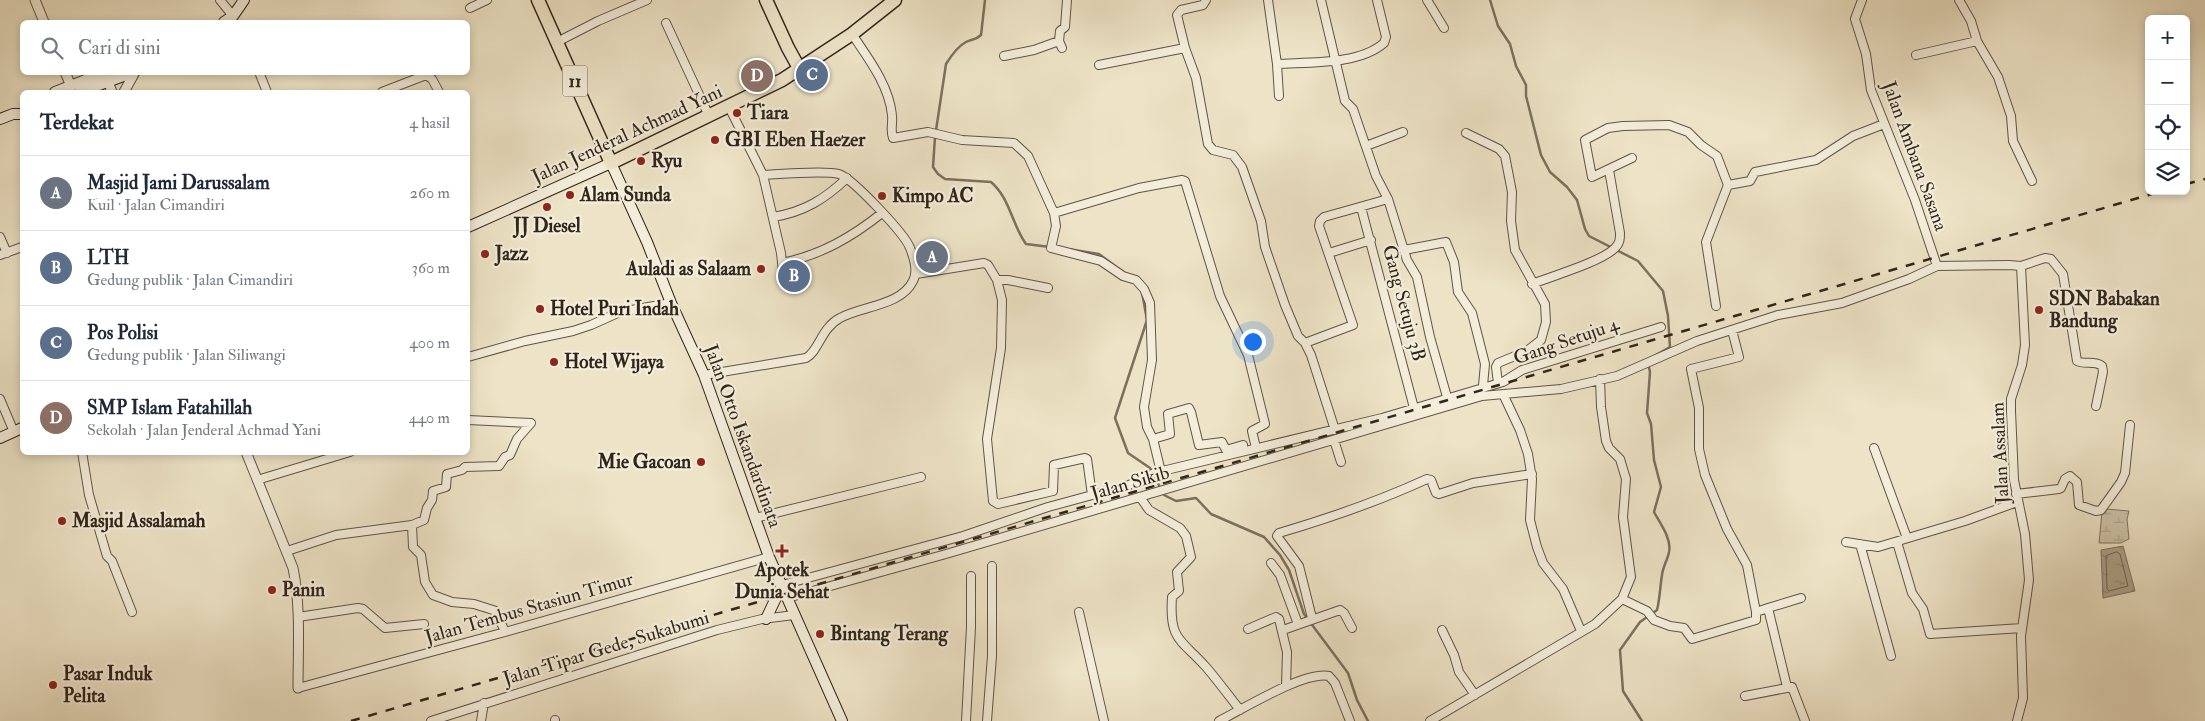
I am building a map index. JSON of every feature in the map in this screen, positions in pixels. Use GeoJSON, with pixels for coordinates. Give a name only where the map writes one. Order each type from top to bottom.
{"type":"FeatureCollection","features":[{"type":"Feature","properties":{"kind":"highway","name":"11"},"geometry":{"type":"LineString","coordinates":[[538,0],[611,163]]}},
{"type":"Feature","properties":{"kind":"highway"},"geometry":{"type":"LineString","coordinates":[[766,0],[799,68]]}},
{"type":"Feature","properties":{"kind":"highway","name":"Jalan Jenderal Achmad Yani"},"geometry":{"type":"LineString","coordinates":[[611,163],[729,107],[799,68],[852,34],[895,0]]}},
{"type":"Feature","properties":{"kind":"main road"},"geometry":{"type":"LineString","coordinates":[[230,20],[244,0]]}},
{"type":"Feature","properties":{"kind":"main road"},"geometry":{"type":"LineString","coordinates":[[85,90],[124,75]]}},
{"type":"Feature","properties":{"kind":"main road"},"geometry":{"type":"LineString","coordinates":[[60,90],[71,86],[108,80]]}},
{"type":"Feature","properties":{"kind":"main road"},"geometry":{"type":"LineString","coordinates":[[0,119],[18,114]]}},
{"type":"Feature","properties":{"kind":"main road","name":"Jalan Jenderal Achmad Yani"},"geometry":{"type":"LineString","coordinates":[[470,224],[611,163]]}},
{"type":"Feature","properties":{"kind":"main road","name":"Jalan Otto Iskandardinata"},"geometry":{"type":"LineString","coordinates":[[611,163],[704,375],[769,557],[842,721]]}},
{"type":"Feature","properties":{"kind":"main road"},"geometry":{"type":"LineString","coordinates":[[0,438],[18,430]]}},
{"type":"Feature","properties":{"kind":"main road"},"geometry":{"type":"LineString","coordinates":[[766,619],[782,585]]}},
{"type":"Feature","properties":{"kind":"street"},"geometry":{"type":"LineString","coordinates":[[34,0],[43,20]]}},
{"type":"Feature","properties":{"kind":"street"},"geometry":{"type":"LineString","coordinates":[[220,0],[230,20]]}},
{"type":"Feature","properties":{"kind":"street"},"geometry":{"type":"LineString","coordinates":[[470,8],[487,0]]}},
{"type":"Feature","properties":{"kind":"street"},"geometry":{"type":"LineString","coordinates":[[557,42],[598,21],[647,0]]}},
{"type":"Feature","properties":{"kind":"street"},"geometry":{"type":"LineString","coordinates":[[1004,56],[1061,44],[1060,31],[1065,27],[1068,0]]}},
{"type":"Feature","properties":{"kind":"street"},"geometry":{"type":"LineString","coordinates":[[1206,0],[1203,5],[1178,12],[1177,15],[1185,48],[1196,78],[1208,144],[1213,150],[1233,155],[1242,167],[1261,222],[1266,247],[1285,304],[1298,336],[1305,343],[1311,355],[1335,430]]}},
{"type":"Feature","properties":{"kind":"street"},"geometry":{"type":"LineString","coordinates":[[1268,0],[1277,64],[1279,96]]}},
{"type":"Feature","properties":{"kind":"street"},"geometry":{"type":"LineString","coordinates":[[1321,0],[1345,101],[1353,109],[1376,176],[1388,198],[1404,250],[1420,286],[1430,337],[1447,398]]}},
{"type":"Feature","properties":{"kind":"street"},"geometry":{"type":"LineString","coordinates":[[1277,64],[1335,60],[1361,55],[1384,43],[1386,37],[1377,0]]}},
{"type":"Feature","properties":{"kind":"street"},"geometry":{"type":"LineString","coordinates":[[1427,0],[1444,28]]}},
{"type":"Feature","properties":{"kind":"street","name":"Jalan Ambana Sasana"},"geometry":{"type":"LineString","coordinates":[[1862,0],[1855,19],[1866,54],[1871,90],[1915,200],[1937,266]]}},
{"type":"Feature","properties":{"kind":"street"},"geometry":{"type":"LineString","coordinates":[[1959,0],[1971,21],[1977,41],[1998,77],[2012,116],[2013,141],[2032,181]]}},
{"type":"Feature","properties":{"kind":"street"},"geometry":{"type":"LineString","coordinates":[[666,23],[709,116]]}},
{"type":"Feature","properties":{"kind":"street"},"geometry":{"type":"LineString","coordinates":[[852,34],[874,67],[886,94],[892,115],[893,138],[928,132],[962,140],[1014,143],[1028,156],[1054,213],[1056,226],[1051,246],[1101,261],[1123,276],[1136,280],[1144,289],[1150,303],[1152,360],[1144,407],[1147,428],[1153,439],[1157,472]]}},
{"type":"Feature","properties":{"kind":"street"},"geometry":{"type":"LineString","coordinates":[[1916,55],[1977,41]]}},
{"type":"Feature","properties":{"kind":"street"},"geometry":{"type":"LineString","coordinates":[[1099,65],[1185,48]]}},
{"type":"Feature","properties":{"kind":"street"},"geometry":{"type":"LineString","coordinates":[[66,75],[71,86]]}},
{"type":"Feature","properties":{"kind":"street"},"geometry":{"type":"LineString","coordinates":[[125,90],[132,75]]}},
{"type":"Feature","properties":{"kind":"street"},"geometry":{"type":"LineString","coordinates":[[260,75],[266,90]]}},
{"type":"Feature","properties":{"kind":"street"},"geometry":{"type":"LineString","coordinates":[[387,90],[426,75],[432,79],[438,90]]}},
{"type":"Feature","properties":{"kind":"street"},"geometry":{"type":"LineString","coordinates":[[729,107],[763,175],[773,217],[784,282]]}},
{"type":"Feature","properties":{"kind":"street"},"geometry":{"type":"LineString","coordinates":[[1728,185],[1750,181],[1754,172],[1816,160],[1853,136],[1884,124]]}},
{"type":"Feature","properties":{"kind":"street"},"geometry":{"type":"LineString","coordinates":[[1632,158],[1609,170],[1591,176],[1585,140],[1600,131],[1623,126],[1669,125],[1688,132],[1701,145],[1714,152],[1720,162],[1728,185],[1706,242],[1716,306]]}},
{"type":"Feature","properties":{"kind":"street"},"geometry":{"type":"LineString","coordinates":[[1366,146],[1403,132]]}},
{"type":"Feature","properties":{"kind":"street"},"geometry":{"type":"LineString","coordinates":[[1466,133],[1499,150],[1505,156],[1512,192],[1511,221],[1515,250],[1532,284],[1545,304],[1547,312],[1541,340],[1535,345],[1498,363],[1496,367],[1498,383]]}},
{"type":"Feature","properties":{"kind":"street"},"geometry":{"type":"LineString","coordinates":[[1532,284],[1588,263],[1616,248],[1620,242],[1620,233],[1609,170]]}},
{"type":"Feature","properties":{"kind":"street"},"geometry":{"type":"LineString","coordinates":[[704,375],[806,358],[812,354],[824,331],[837,320],[898,296],[911,285],[916,274],[907,242],[882,213],[846,178],[832,173],[763,175]]}},
{"type":"Feature","properties":{"kind":"street"},"geometry":{"type":"LineString","coordinates":[[773,217],[796,212],[825,198],[846,178]]}},
{"type":"Feature","properties":{"kind":"street"},"geometry":{"type":"LineString","coordinates":[[1054,213],[1139,188],[1185,181],[1220,296],[1248,355],[1265,424],[1252,431],[1256,448]]}},
{"type":"Feature","properties":{"kind":"street"},"geometry":{"type":"LineString","coordinates":[[1305,343],[1353,325],[1319,226],[1320,221],[1324,218],[1388,198]]}},
{"type":"Feature","properties":{"kind":"street","name":"Gang Setuju 3B"},"geometry":{"type":"LineString","coordinates":[[1362,207],[1414,408]]}},
{"type":"Feature","properties":{"kind":"street"},"geometry":{"type":"LineString","coordinates":[[782,263],[818,254],[864,227],[882,213]]}},
{"type":"Feature","properties":{"kind":"street"},"geometry":{"type":"LineString","coordinates":[[0,237],[3,254],[20,248]]}},
{"type":"Feature","properties":{"kind":"street"},"geometry":{"type":"LineString","coordinates":[[1329,253],[1371,240]]}},
{"type":"Feature","properties":{"kind":"street"},"geometry":{"type":"LineString","coordinates":[[1404,250],[1446,242],[1454,262],[1458,292],[1472,312],[1485,364],[1482,392]]}},
{"type":"Feature","properties":{"kind":"street"},"geometry":{"type":"LineString","coordinates":[[782,585],[963,536],[1036,511],[1129,485],[1157,472],[1335,430],[1447,398],[1482,392],[1503,394],[1562,389],[1617,376],[1732,330],[1778,315],[1842,303],[1909,279],[1937,266],[2021,266],[2048,259],[2053,261],[2063,274],[2077,361],[2080,363],[2097,363],[2103,368],[2096,406]]}},
{"type":"Feature","properties":{"kind":"street"},"geometry":{"type":"LineString","coordinates":[[916,274],[984,263],[988,265],[997,280],[1002,300],[1001,348],[988,439],[994,502],[998,504],[1054,490],[1053,468],[1055,464],[1085,458],[1087,459],[1092,494]]}},
{"type":"Feature","properties":{"kind":"street","name":"Jalan Assalam"},"geometry":{"type":"LineString","coordinates":[[2017,721],[2023,698],[2022,628],[2029,580],[2024,534],[2016,498],[2011,411],[2011,399],[2022,365],[2025,345],[2021,266]]}},
{"type":"Feature","properties":{"kind":"street"},"geometry":{"type":"LineString","coordinates":[[997,280],[1008,280],[1048,288]]}},
{"type":"Feature","properties":{"kind":"street"},"geometry":{"type":"LineString","coordinates":[[470,356],[525,341],[591,326],[620,312],[671,302]]}},
{"type":"Feature","properties":{"kind":"street","name":"Gang Setuju 4"},"geometry":{"type":"LineString","coordinates":[[1482,392],[1522,370],[1661,327]]}},
{"type":"Feature","properties":{"kind":"street"},"geometry":{"type":"LineString","coordinates":[[1622,599],[1647,611],[1654,620],[1670,626],[1684,628],[1692,640],[1757,619],[1747,565],[1727,528],[1705,475],[1699,449],[1698,408],[1691,370],[1739,357],[1732,330]]}},
{"type":"Feature","properties":{"kind":"street"},"geometry":{"type":"LineString","coordinates":[[1430,721],[1581,632],[1601,618],[1622,599],[1631,577],[1623,516],[1626,479],[1620,459],[1609,448],[1606,441],[1601,407],[1600,379]]}},
{"type":"Feature","properties":{"kind":"street","name":"Jalan Sikib"},"geometry":{"type":"LineString","coordinates":[[787,598],[863,578],[1334,440],[1482,392]]}},
{"type":"Feature","properties":{"kind":"street"},"geometry":{"type":"LineString","coordinates":[[1503,394],[1520,430],[1532,474],[1530,520],[1542,563],[1562,589],[1581,632]]}},
{"type":"Feature","properties":{"kind":"street"},"geometry":{"type":"LineString","coordinates":[[0,399],[18,430]]}},
{"type":"Feature","properties":{"kind":"street"},"geometry":{"type":"LineString","coordinates":[[1153,439],[1170,434],[1167,417],[1169,413],[1189,408],[1199,445],[1222,442],[1226,450],[1243,445]]}},
{"type":"Feature","properties":{"kind":"street"},"geometry":{"type":"LineString","coordinates":[[287,551],[336,535],[412,525],[425,518],[426,508],[432,500],[433,491],[446,487],[447,474],[462,470],[465,467],[498,466],[505,456],[510,455],[517,439],[531,423],[470,420]]}},
{"type":"Feature","properties":{"kind":"street"},"geometry":{"type":"LineString","coordinates":[[1846,542],[1878,547],[1897,542],[2016,498],[2059,489],[2065,479],[2070,476],[2077,482],[2079,505],[2096,511],[2101,510],[2107,504],[2124,476],[2130,425]]}},
{"type":"Feature","properties":{"kind":"street"},"geometry":{"type":"LineString","coordinates":[[1334,440],[1341,462]]}},
{"type":"Feature","properties":{"kind":"street"},"geometry":{"type":"LineString","coordinates":[[1874,448],[1908,538]]}},
{"type":"Feature","properties":{"kind":"street"},"geometry":{"type":"LineString","coordinates":[[82,455],[89,495],[107,556],[112,561],[132,612]]}},
{"type":"Feature","properties":{"kind":"street"},"geometry":{"type":"LineString","coordinates":[[247,455],[287,551],[296,585],[298,688]]}},
{"type":"Feature","properties":{"kind":"street"},"geometry":{"type":"LineString","coordinates":[[257,480],[340,455]]}},
{"type":"Feature","properties":{"kind":"street"},"geometry":{"type":"LineString","coordinates":[[1311,619],[1299,566],[1277,536],[1279,533],[1391,496],[1427,479],[1431,480],[1436,493],[1439,494],[1473,483],[1532,474]]}},
{"type":"Feature","properties":{"kind":"street"},"geometry":{"type":"LineString","coordinates":[[755,518],[921,477]]}},
{"type":"Feature","properties":{"kind":"street"},"geometry":{"type":"LineString","coordinates":[[1031,497],[1036,511]]}},
{"type":"Feature","properties":{"kind":"street"},"geometry":{"type":"LineString","coordinates":[[1140,497],[1149,510],[1180,528],[1186,536],[1191,557],[1177,572],[1179,591],[1172,597],[1173,623],[1176,634],[1182,644],[1205,666],[1240,710]]}},
{"type":"Feature","properties":{"kind":"street"},"geometry":{"type":"LineString","coordinates":[[412,525],[413,546],[420,555],[425,582],[434,595],[452,602],[474,604],[496,611],[505,632]]}},
{"type":"Feature","properties":{"kind":"street"},"geometry":{"type":"LineString","coordinates":[[1897,542],[1912,592],[1923,609],[1930,634],[2022,628]]}},
{"type":"Feature","properties":{"kind":"street"},"geometry":{"type":"LineString","coordinates":[[1860,544],[1891,656]]}},
{"type":"Feature","properties":{"kind":"street","name":"Jalan Tembus Stasiun Timur"},"geometry":{"type":"LineString","coordinates":[[298,688],[505,632],[769,557]]}},
{"type":"Feature","properties":{"kind":"street"},"geometry":{"type":"LineString","coordinates":[[1271,563],[1280,575],[1300,624]]}},
{"type":"Feature","properties":{"kind":"street"},"geometry":{"type":"LineString","coordinates":[[987,721],[992,648],[992,566]]}},
{"type":"Feature","properties":{"kind":"street"},"geometry":{"type":"LineString","coordinates":[[966,721],[971,627],[971,576]]}},
{"type":"Feature","properties":{"kind":"street"},"geometry":{"type":"LineString","coordinates":[[1756,612],[1802,598]]}},
{"type":"Feature","properties":{"kind":"street"},"geometry":{"type":"LineString","coordinates":[[298,617],[358,608],[363,609],[380,626],[385,628],[424,624]]}},
{"type":"Feature","properties":{"kind":"street"},"geometry":{"type":"LineString","coordinates":[[1768,608],[1788,687]]}},
{"type":"Feature","properties":{"kind":"street"},"geometry":{"type":"LineString","coordinates":[[1283,630],[1311,619],[1342,611],[1352,628]]}},
{"type":"Feature","properties":{"kind":"street"},"geometry":{"type":"LineString","coordinates":[[1079,612],[1104,721]]}},
{"type":"Feature","properties":{"kind":"street","name":"Jalan Tipar Gede, Sukabumi"},"geometry":{"type":"LineString","coordinates":[[431,721],[717,630],[794,615]]}},
{"type":"Feature","properties":{"kind":"street"},"geometry":{"type":"LineString","coordinates":[[1248,629],[1276,616],[1279,619],[1283,630],[1286,652],[1286,686]]}},
{"type":"Feature","properties":{"kind":"street"},"geometry":{"type":"LineString","coordinates":[[1442,630],[1454,655],[1459,672],[1475,695]]}},
{"type":"Feature","properties":{"kind":"street"},"geometry":{"type":"LineString","coordinates":[[1218,721],[1286,686],[1314,676],[1330,676],[1335,683],[1350,721]]}},
{"type":"Feature","properties":{"kind":"street"},"geometry":{"type":"LineString","coordinates":[[1745,696],[1788,687],[1793,688],[1805,721]]}},
{"type":"Feature","properties":{"kind":"street"},"geometry":{"type":"LineString","coordinates":[[481,721],[484,704]]}},
{"type":"Feature","properties":{"kind":"green space"},"geometry":{"type":"Polygon","coordinates":[[[2106,509],[2129,511],[2127,519],[2129,539],[2121,543],[2099,543],[2102,512],[2106,509]]]}},
{"type":"Feature","properties":{"kind":"water"},"geometry":{"type":"Polygon","coordinates":[[[2123,546],[2135,591],[2103,598],[2101,550],[2123,546]]]}},
{"type":"Feature","properties":{"kind":"waterway"},"geometry":{"type":"LineString","coordinates":[[985,0],[981,35],[960,46],[946,64],[935,137],[933,167],[945,179],[991,182],[1003,196],[1017,229],[1026,244],[1050,247]]}},
{"type":"Feature","properties":{"kind":"waterway"},"geometry":{"type":"LineString","coordinates":[[1490,0],[1498,26],[1510,44],[1516,66],[1526,85],[1526,96],[1541,155],[1550,172],[1567,187],[1577,200],[1585,229],[1589,236],[1638,261],[1663,291],[1668,316],[1670,347],[1654,356]]}},
{"type":"Feature","properties":{"kind":"waterway"},"geometry":{"type":"LineString","coordinates":[[1068,249],[1099,254],[1115,266]]}},
{"type":"Feature","properties":{"kind":"waterway"},"geometry":{"type":"LineString","coordinates":[[1142,292],[1147,320],[1115,418],[1128,453],[1150,468],[1164,495],[1176,501],[1196,498],[1211,514],[1264,537],[1280,555],[1289,570],[1304,614],[1348,673],[1357,700],[1368,721]]}},
{"type":"Feature","properties":{"kind":"waterway"},"geometry":{"type":"LineString","coordinates":[[1642,721],[1623,691],[1620,650],[1640,622],[1657,610],[1669,547],[1665,531],[1654,512],[1661,487],[1654,460],[1651,424],[1647,413],[1650,372],[1648,363]]}},
{"type":"Feature","properties":{"kind":"railway"},"geometry":{"type":"LineString","coordinates":[[2190,183],[2205,179]]}},
{"type":"Feature","properties":{"kind":"railway"},"geometry":{"type":"LineString","coordinates":[[351,721],[2148,195]]}},
{"type":"Feature","properties":{"kind":"place","name":"Pos Polisi"},"geometry":{"type":"Point","coordinates":[812,75]}},
{"type":"Feature","properties":{"kind":"place","name":"SMP Islam Fatahillah"},"geometry":{"type":"Point","coordinates":[757,76]}},
{"type":"Feature","properties":{"kind":"place","name":"Tiara"},"geometry":{"type":"Point","coordinates":[737,113]}},
{"type":"Feature","properties":{"kind":"place","name":"GBI Eben Haezer"},"geometry":{"type":"Point","coordinates":[715,140]}},
{"type":"Feature","properties":{"kind":"place","name":"Ryu"},"geometry":{"type":"Point","coordinates":[641,161]}},
{"type":"Feature","properties":{"kind":"place","name":"Alam Sunda"},"geometry":{"type":"Point","coordinates":[570,195]}},
{"type":"Feature","properties":{"kind":"place","name":"Kimpo AC"},"geometry":{"type":"Point","coordinates":[882,196]}},
{"type":"Feature","properties":{"kind":"place","name":"JJ Diesel"},"geometry":{"type":"Point","coordinates":[547,207]}},
{"type":"Feature","properties":{"kind":"place","name":"Jazz"},"geometry":{"type":"Point","coordinates":[485,254]}},
{"type":"Feature","properties":{"kind":"place","name":"Masjid Jami Darussalam"},"geometry":{"type":"Point","coordinates":[932,257]}},
{"type":"Feature","properties":{"kind":"place","name":"Auladi as Salaam"},"geometry":{"type":"Point","coordinates":[761,269]}},
{"type":"Feature","properties":{"kind":"place","name":"LTH"},"geometry":{"type":"Point","coordinates":[794,276]}},
{"type":"Feature","properties":{"kind":"place","name":"Hotel Puri Indah"},"geometry":{"type":"Point","coordinates":[540,309]}},
{"type":"Feature","properties":{"kind":"place","name":"SDN Babakan Bandung"},"geometry":{"type":"Point","coordinates":[2039,310]}},
{"type":"Feature","properties":{"kind":"place","name":"Hotel Wijaya"},"geometry":{"type":"Point","coordinates":[554,362]}},
{"type":"Feature","properties":{"kind":"place","name":"Mie Gacoan"},"geometry":{"type":"Point","coordinates":[701,462]}},
{"type":"Feature","properties":{"kind":"place","name":"Masjid Assalamah"},"geometry":{"type":"Point","coordinates":[62,521]}},
{"type":"Feature","properties":{"kind":"place","name":"Apotek Dunia Sehat"},"geometry":{"type":"Point","coordinates":[782,551]}},
{"type":"Feature","properties":{"kind":"place","name":"Panin"},"geometry":{"type":"Point","coordinates":[272,590]}},
{"type":"Feature","properties":{"kind":"place","name":"Bintang Terang"},"geometry":{"type":"Point","coordinates":[820,634]}},
{"type":"Feature","properties":{"kind":"place","name":"Pasar Induk Pelita"},"geometry":{"type":"Point","coordinates":[53,685]}}]}
